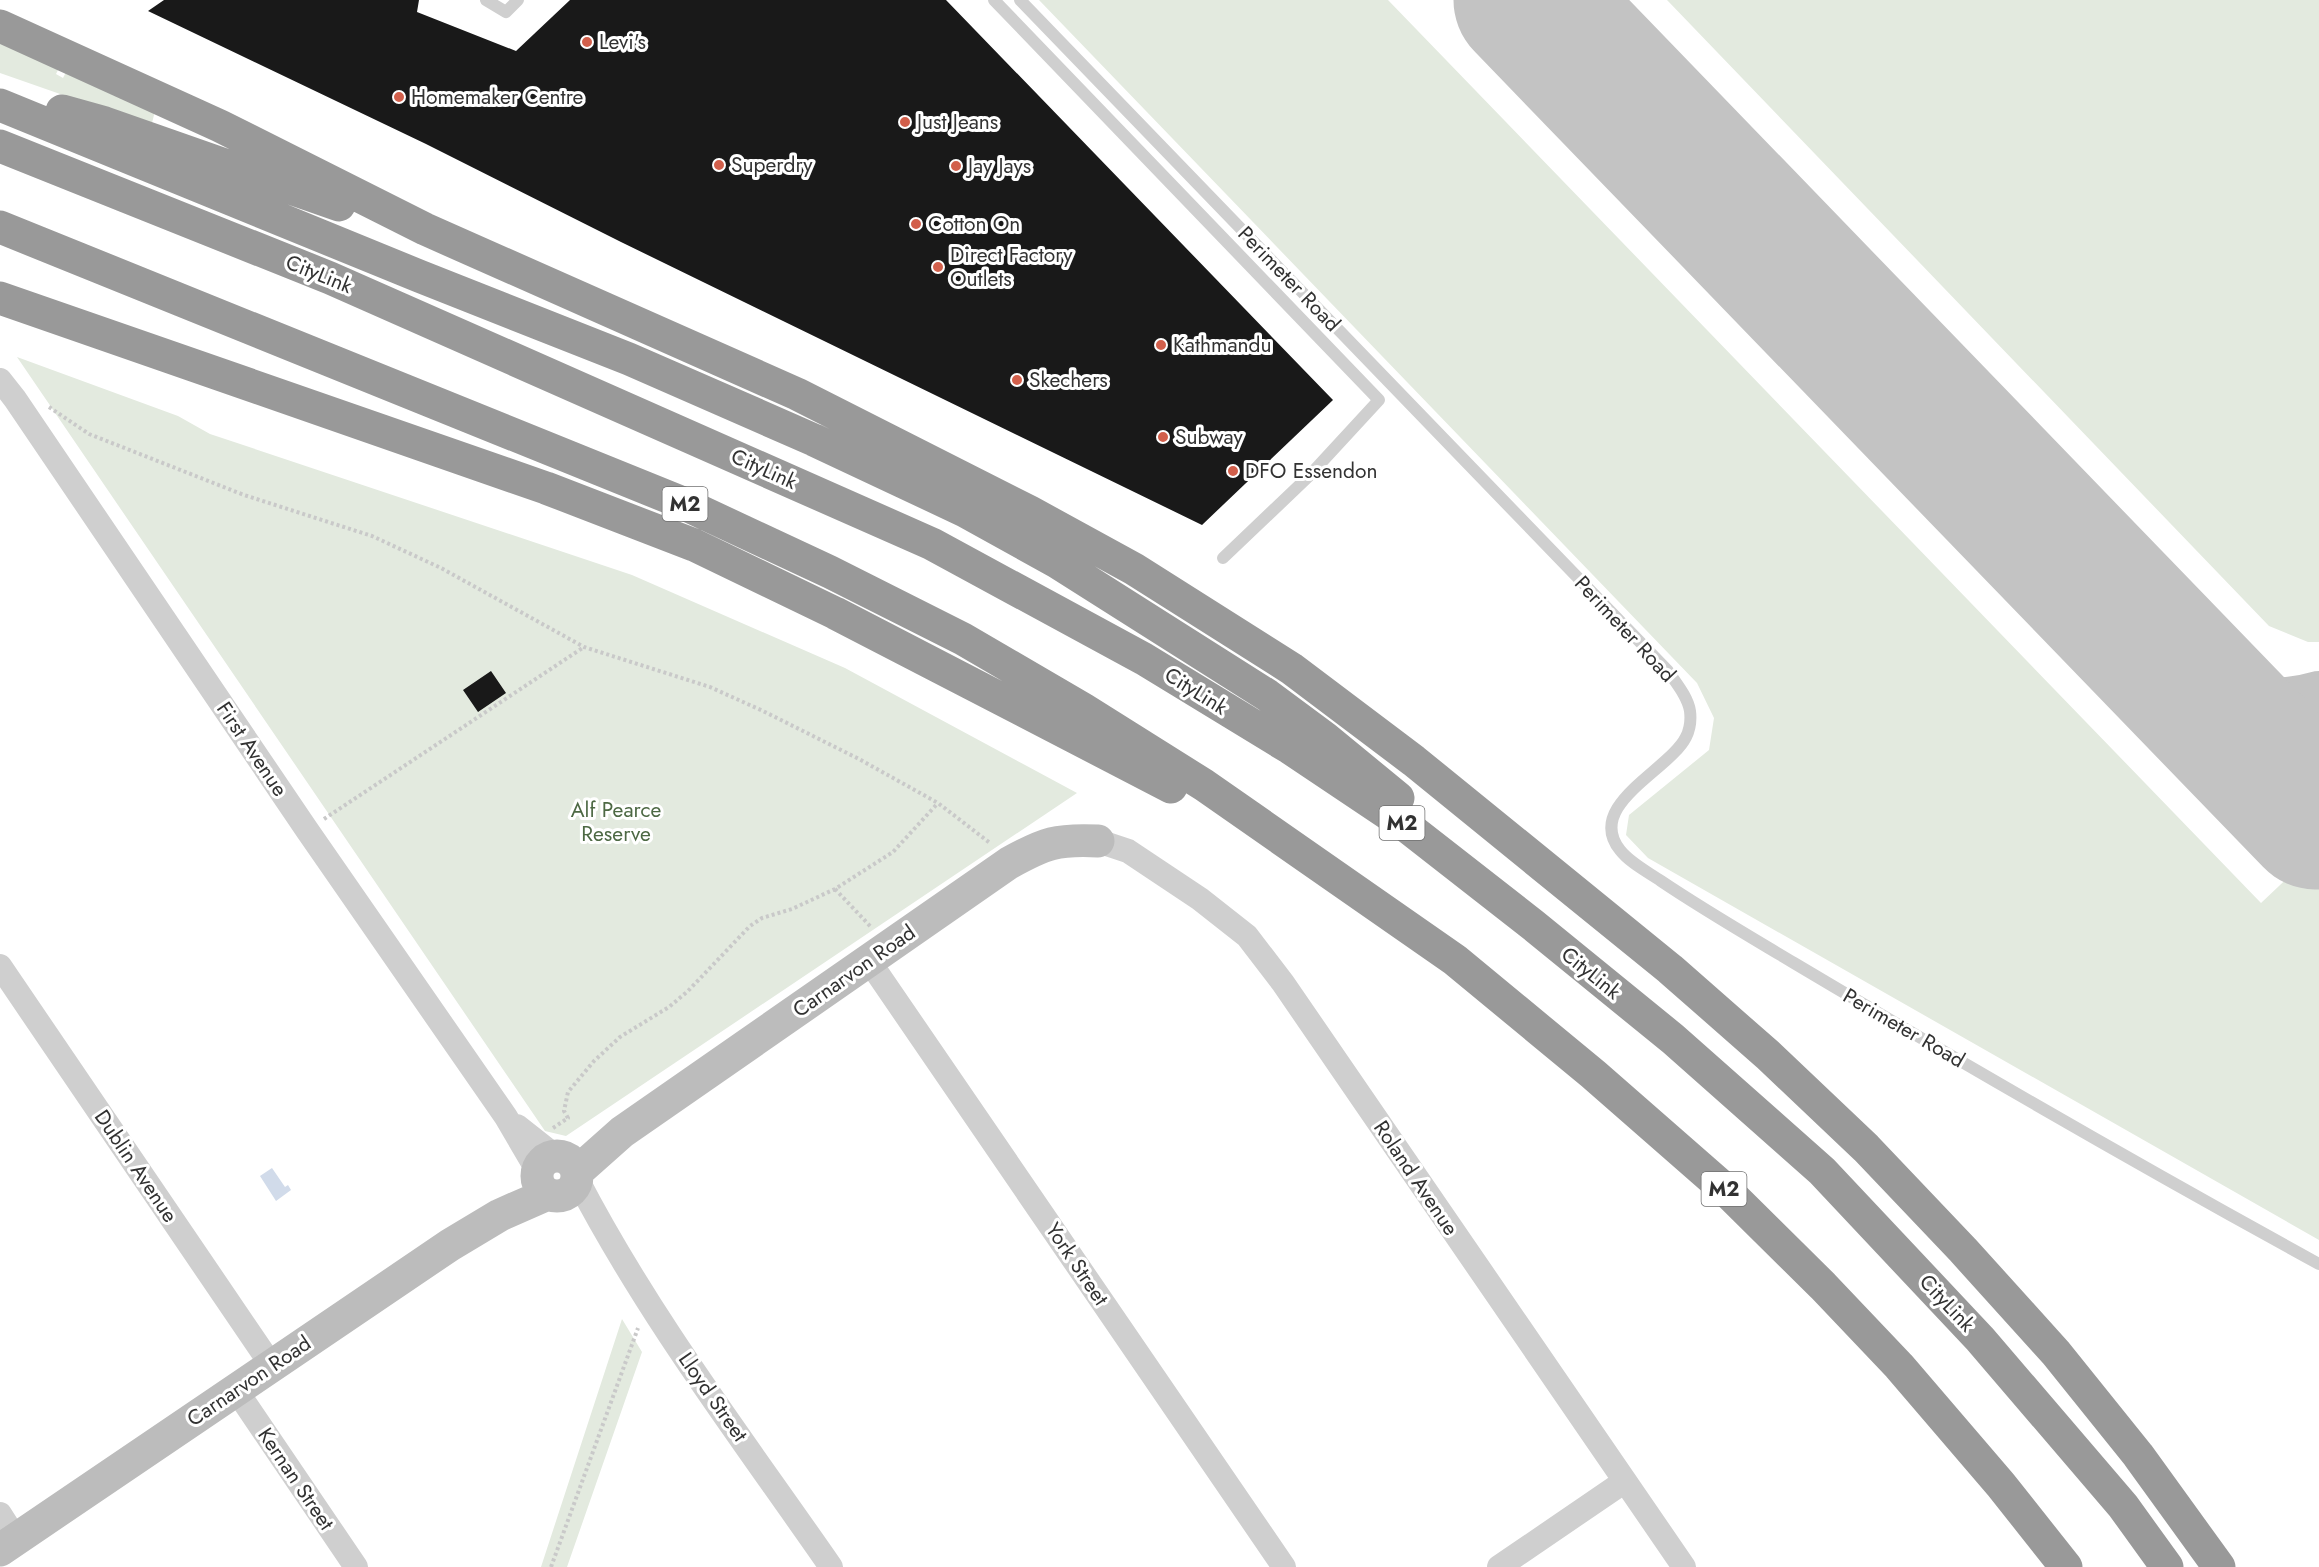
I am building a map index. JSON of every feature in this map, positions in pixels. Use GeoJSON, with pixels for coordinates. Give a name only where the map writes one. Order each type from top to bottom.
{"type":"FeatureCollection","features":[{"type":"Feature","properties":{"kind":"highway"},"geometry":{"type":"LineString","coordinates":[[0,26],[220,126],[425,230],[797,394],[1030,512],[1134,569],[1292,669],[1357,716],[1670,969],[1768,1056],[1866,1148],[1963,1250],[2056,1353],[2138,1455],[2218,1567]]}},
{"type":"Feature","properties":{"kind":"highway"},"geometry":{"type":"LineString","coordinates":[[0,96],[105,123],[319,199],[425,230]]}},
{"type":"Feature","properties":{"kind":"highway"},"geometry":{"type":"LineString","coordinates":[[0,105],[629,359],[814,440],[965,511],[1076,574],[1267,695],[1325,738],[1392,793],[1533,925]]}},
{"type":"Feature","properties":{"kind":"highway","name":"CityLink"},"geometry":{"type":"LineString","coordinates":[[0,146],[330,278],[932,544],[1144,659],[1290,748],[1405,825],[1533,925],[1672,1040],[1822,1171],[1980,1339],[2123,1506],[2167,1567]]}},
{"type":"Feature","properties":{"kind":"highway","name":"M2"},"geometry":{"type":"LineString","coordinates":[[0,227],[678,501],[830,572],[963,639],[1083,709],[1204,785],[1455,960],[1593,1074],[1729,1193],[1899,1366],[2001,1485],[2066,1567]]}},
{"type":"Feature","properties":{"kind":"highway"},"geometry":{"type":"LineString","coordinates":[[0,298],[546,489],[694,545],[846,618],[1327,869]]}},
{"type":"Feature","properties":{"kind":"street","name":"First Avenue"},"geometry":{"type":"LineString","coordinates":[[0,380],[506,1117],[555,1171]]}},
{"type":"Feature","properties":{"kind":"street","name":"Carnarvon Road"},"geometry":{"type":"LineString","coordinates":[[5,1534],[236,1390],[450,1245],[500,1215],[555,1171],[622,1132],[1009,864],[1038,847],[1068,840],[1098,841]]}},
{"type":"Feature","properties":{"kind":"street","name":"Roland Avenue"},"geometry":{"type":"LineString","coordinates":[[1098,841],[1128,851],[1200,899],[1247,936],[1283,983],[1684,1567]]}},
{"type":"Feature","properties":{"kind":"street","name":"York Street"},"geometry":{"type":"LineString","coordinates":[[880,954],[1284,1567]]}},
{"type":"Feature","properties":{"kind":"street","name":"Dublin Avenue"},"geometry":{"type":"LineString","coordinates":[[0,966],[272,1366]]}},
{"type":"Feature","properties":{"kind":"street","name":"Lloyd Street"},"geometry":{"type":"LineString","coordinates":[[555,1171],[600,1224],[647,1302],[831,1567]]}},
{"type":"Feature","properties":{"kind":"street","name":"Kernan Street"},"geometry":{"type":"LineString","coordinates":[[236,1390],[356,1567]]}},
{"type":"Feature","properties":{"kind":"street"},"geometry":{"type":"LineString","coordinates":[[1499,1567],[1625,1481]]}},
{"type":"Feature","properties":{"kind":"lane"},"geometry":{"type":"LineString","coordinates":[[486,0],[506,12],[518,0]]}},
{"type":"Feature","properties":{"kind":"lane"},"geometry":{"type":"LineString","coordinates":[[994,0],[1379,400],[1308,477],[1223,558]]}},
{"type":"Feature","properties":{"kind":"lane","name":"Perimeter Road"},"geometry":{"type":"LineString","coordinates":[[1020,0],[1668,671],[1690,710],[1690,725],[1686,737],[1676,749],[1614,811],[1613,836],[1620,850],[1638,866],[1679,893],[1840,990],[2171,1183],[2319,1264]]}},
{"type":"Feature","properties":{"kind":"path"},"geometry":{"type":"LineString","coordinates":[[15,399],[26,392],[89,434],[244,495],[372,536],[441,568],[584,647],[710,687],[859,759],[938,803],[984,836],[1009,864]]}},
{"type":"Feature","properties":{"kind":"path"},"geometry":{"type":"LineString","coordinates":[[307,830],[584,647]]}},
{"type":"Feature","properties":{"kind":"path"},"geometry":{"type":"LineString","coordinates":[[555,1171],[568,1118],[564,1111],[567,1092],[594,1061],[620,1037],[682,997],[750,926],[762,918],[792,909],[835,889],[893,852],[938,803]]}},
{"type":"Feature","properties":{"kind":"path"},"geometry":{"type":"LineString","coordinates":[[835,889],[880,954]]}},
{"type":"Feature","properties":{"kind":"path"},"geometry":{"type":"LineString","coordinates":[[551,1567],[647,1302]]}},
{"type":"Feature","properties":{"kind":"green space"},"geometry":{"type":"Polygon","coordinates":[[[1039,0],[1388,0],[2261,903],[2319,848],[2319,1240],[1648,858],[1626,835],[1629,815],[1709,750],[1714,718],[1697,683],[1039,0]]]}},
{"type":"Feature","properties":{"kind":"green space"},"geometry":{"type":"Polygon","coordinates":[[[1667,0],[2319,0],[2319,642],[2308,642],[2269,626],[1667,0]]]}},
{"type":"Feature","properties":{"kind":"green space"},"geometry":{"type":"Polygon","coordinates":[[[0,43],[59,68],[56,74],[63,78],[66,72],[155,111],[152,123],[103,109],[0,73],[0,43]]]}},
{"type":"Feature","properties":{"kind":"green space","name":"Alf Pearce Reserve"},"geometry":{"type":"Polygon","coordinates":[[[17,357],[178,416],[210,434],[632,575],[845,668],[1077,793],[566,1136],[545,1131],[17,357]]]}},
{"type":"Feature","properties":{"kind":"green space"},"geometry":{"type":"Polygon","coordinates":[[[622,1319],[642,1352],[567,1567],[541,1567],[622,1319]]]}},
{"type":"Feature","properties":{"kind":"water"},"geometry":{"type":"Polygon","coordinates":[[[272,1168],[285,1187],[288,1185],[291,1190],[276,1201],[260,1176],[272,1168]]]}},
{"type":"Feature","properties":{"kind":"building","name":"DFO Essendon"},"geometry":{"type":"Polygon","coordinates":[[[164,0],[419,0],[417,12],[516,51],[570,0],[946,0],[1333,400],[1202,525],[621,242],[426,144],[148,11],[164,0]]]}},
{"type":"Feature","properties":{"kind":"building"},"geometry":{"type":"Polygon","coordinates":[[[491,671],[506,693],[478,712],[463,690],[491,671]]]}},
{"type":"Feature","properties":{"kind":"taxiway"},"geometry":{"type":"LineString","coordinates":[[2187,684],[2236,701],[2268,706],[2285,706],[2319,700]]}},
{"type":"Feature","properties":{"kind":"taxiway"},"geometry":{"type":"LineString","coordinates":[[2287,786],[2319,755]]}},
{"type":"Feature","properties":{"kind":"runway"},"geometry":{"type":"LineString","coordinates":[[1527,0],[2316,816]]}},
{"type":"Feature","properties":{"kind":"place","name":"Levi's"},"geometry":{"type":"Point","coordinates":[587,42]}},
{"type":"Feature","properties":{"kind":"place","name":"Homemaker Centre"},"geometry":{"type":"Point","coordinates":[399,97]}},
{"type":"Feature","properties":{"kind":"place","name":"Just Jeans"},"geometry":{"type":"Point","coordinates":[905,122]}},
{"type":"Feature","properties":{"kind":"place","name":"Superdry"},"geometry":{"type":"Point","coordinates":[719,165]}},
{"type":"Feature","properties":{"kind":"place","name":"Jay Jays"},"geometry":{"type":"Point","coordinates":[956,166]}},
{"type":"Feature","properties":{"kind":"place","name":"Cotton On"},"geometry":{"type":"Point","coordinates":[916,224]}},
{"type":"Feature","properties":{"kind":"place","name":"Direct Factory Outlets"},"geometry":{"type":"Point","coordinates":[938,267]}},
{"type":"Feature","properties":{"kind":"place","name":"Kathmandu"},"geometry":{"type":"Point","coordinates":[1161,345]}},
{"type":"Feature","properties":{"kind":"place","name":"Skechers"},"geometry":{"type":"Point","coordinates":[1017,380]}},
{"type":"Feature","properties":{"kind":"place","name":"Subway"},"geometry":{"type":"Point","coordinates":[1163,437]}},
{"type":"Feature","properties":{"kind":"place","name":"DFO Essendon"},"geometry":{"type":"Point","coordinates":[1233,471]}}]}
